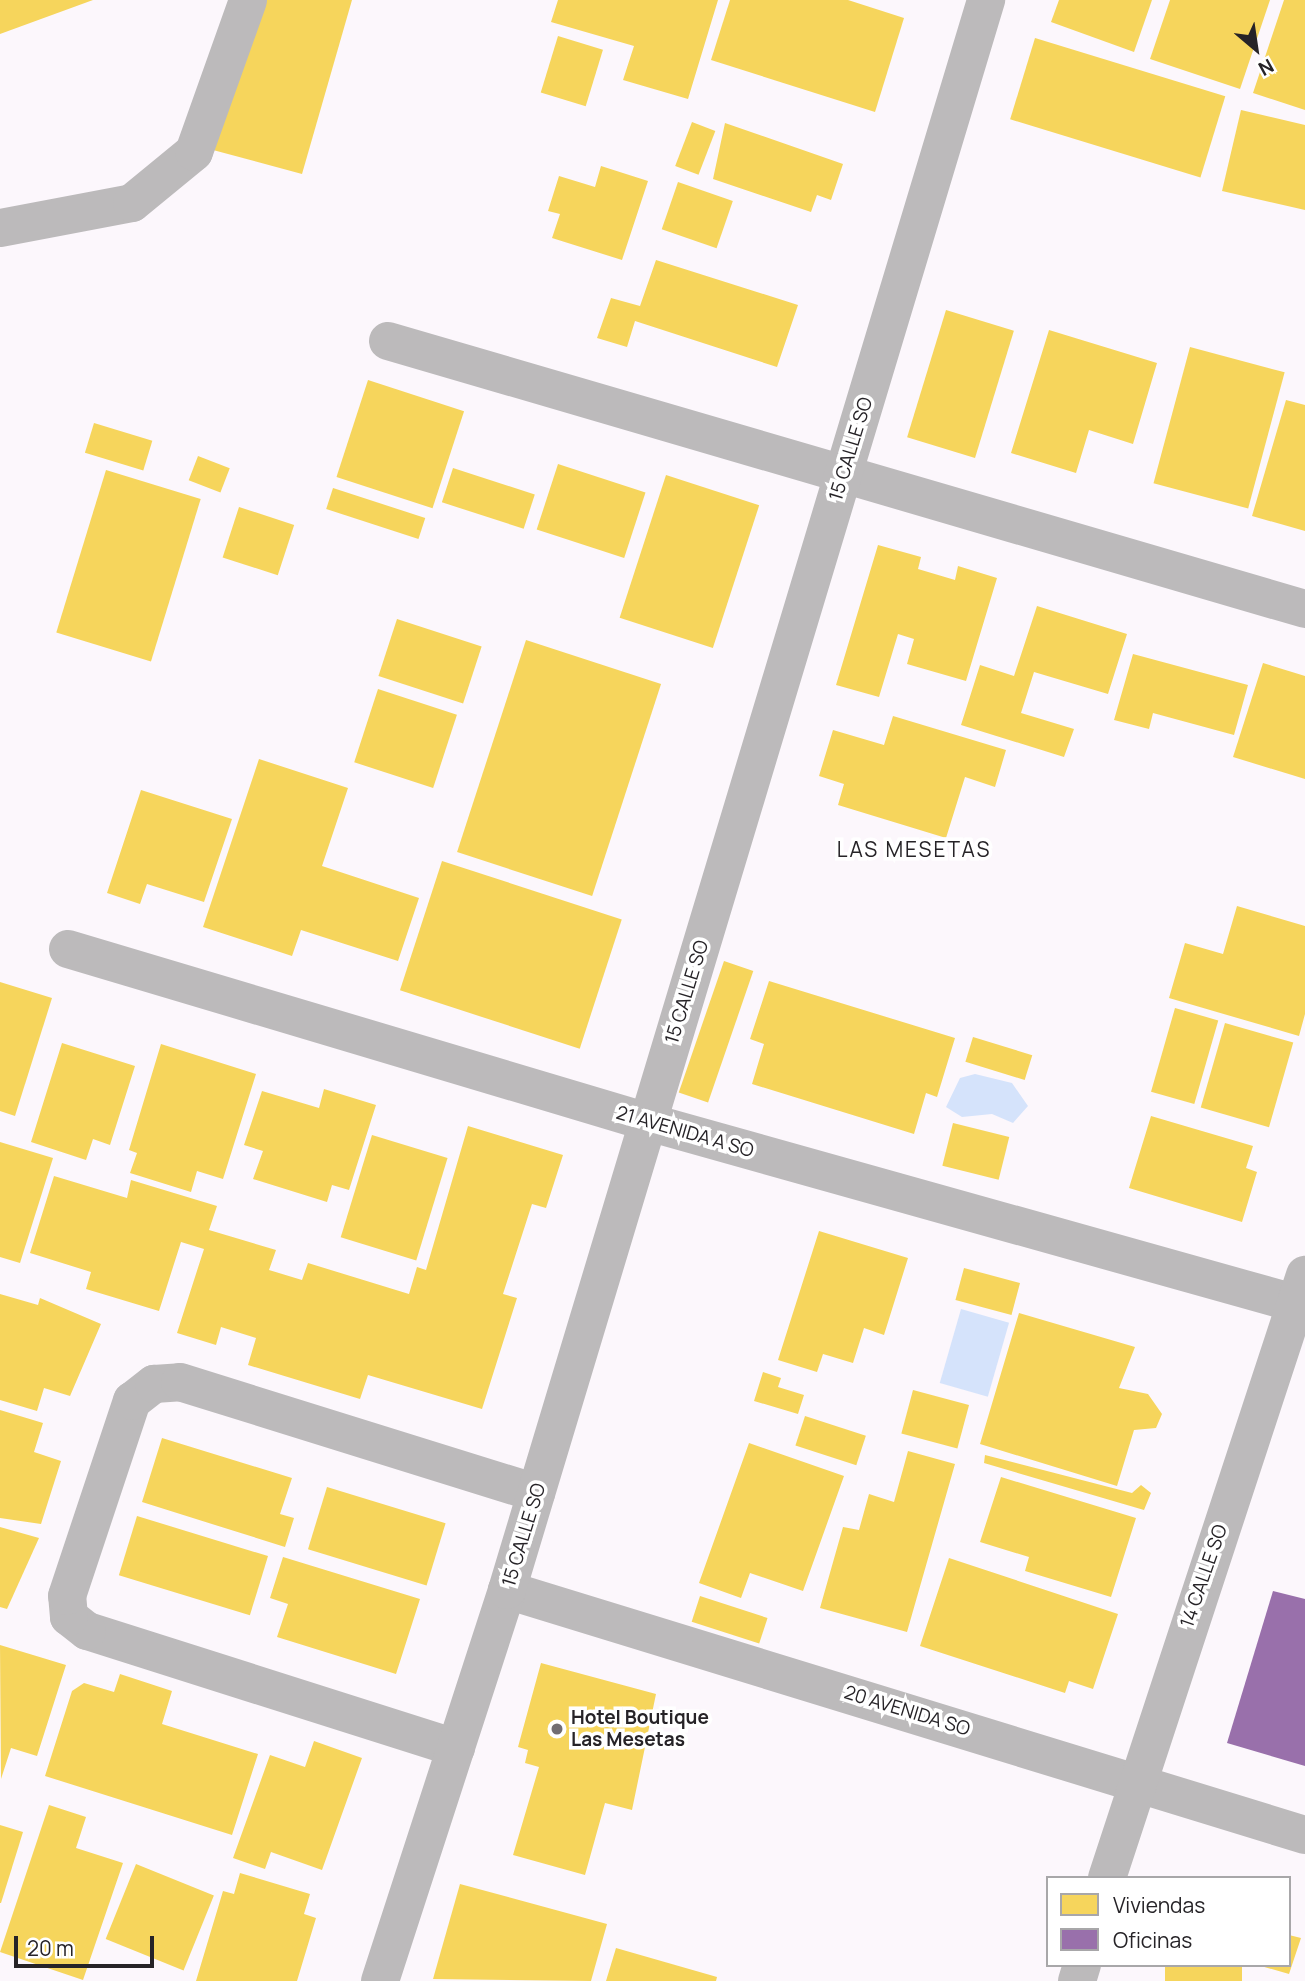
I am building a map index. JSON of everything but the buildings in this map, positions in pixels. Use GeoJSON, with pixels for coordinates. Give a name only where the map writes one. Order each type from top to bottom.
{"type":"FeatureCollection","features":[{"type":"Feature","properties":{"kind":"street"},"geometry":{"type":"LineString","coordinates":[[0,228],[132,203],[194,152],[248,0]]}},
{"type":"Feature","properties":{"kind":"street","name":"15 CALLE SO"},"geometry":{"type":"LineString","coordinates":[[380,1981],[507,1590],[986,0]]}},
{"type":"Feature","properties":{"kind":"street"},"geometry":{"type":"LineString","coordinates":[[388,341],[845,471],[1305,609]]}},
{"type":"Feature","properties":{"kind":"street","name":"21 AVENIDA A SO"},"geometry":{"type":"LineString","coordinates":[[68,949],[648,1122],[1302,1295]]}},
{"type":"Feature","properties":{"kind":"street","name":"14 CALLE SO"},"geometry":{"type":"LineString","coordinates":[[1108,1876],[1135,1779],[1302,1295]]}},
{"type":"Feature","properties":{"kind":"street"},"geometry":{"type":"LineString","coordinates":[[456,1748],[88,1631],[69,1617],[67,1596],[132,1401],[154,1384],[180,1382],[536,1493]]}},
{"type":"Feature","properties":{"kind":"street","name":"20 AVENIDA SO"},"geometry":{"type":"LineString","coordinates":[[507,1590],[1135,1779],[1305,1835]]}},
{"type":"Feature","properties":{"kind":"water"},"geometry":{"type":"Polygon","coordinates":[[[975,1074],[1012,1083],[1028,1106],[1013,1123],[992,1114],[962,1117],[946,1107],[960,1078],[975,1074]]]}},
{"type":"Feature","properties":{"kind":"water"},"geometry":{"type":"Polygon","coordinates":[[[961,1309],[1009,1323],[988,1397],[940,1383],[961,1309]]]}},
{"type":"Feature","properties":{"kind":"place","name":"Hotel Boutique Las Mesetas"},"geometry":{"type":"Point","coordinates":[557,1729]}},
{"type":"Feature","properties":{"kind":"district","name":"LAS MESETAS"},"geometry":{"type":"Point","coordinates":[914,849]}}]}
